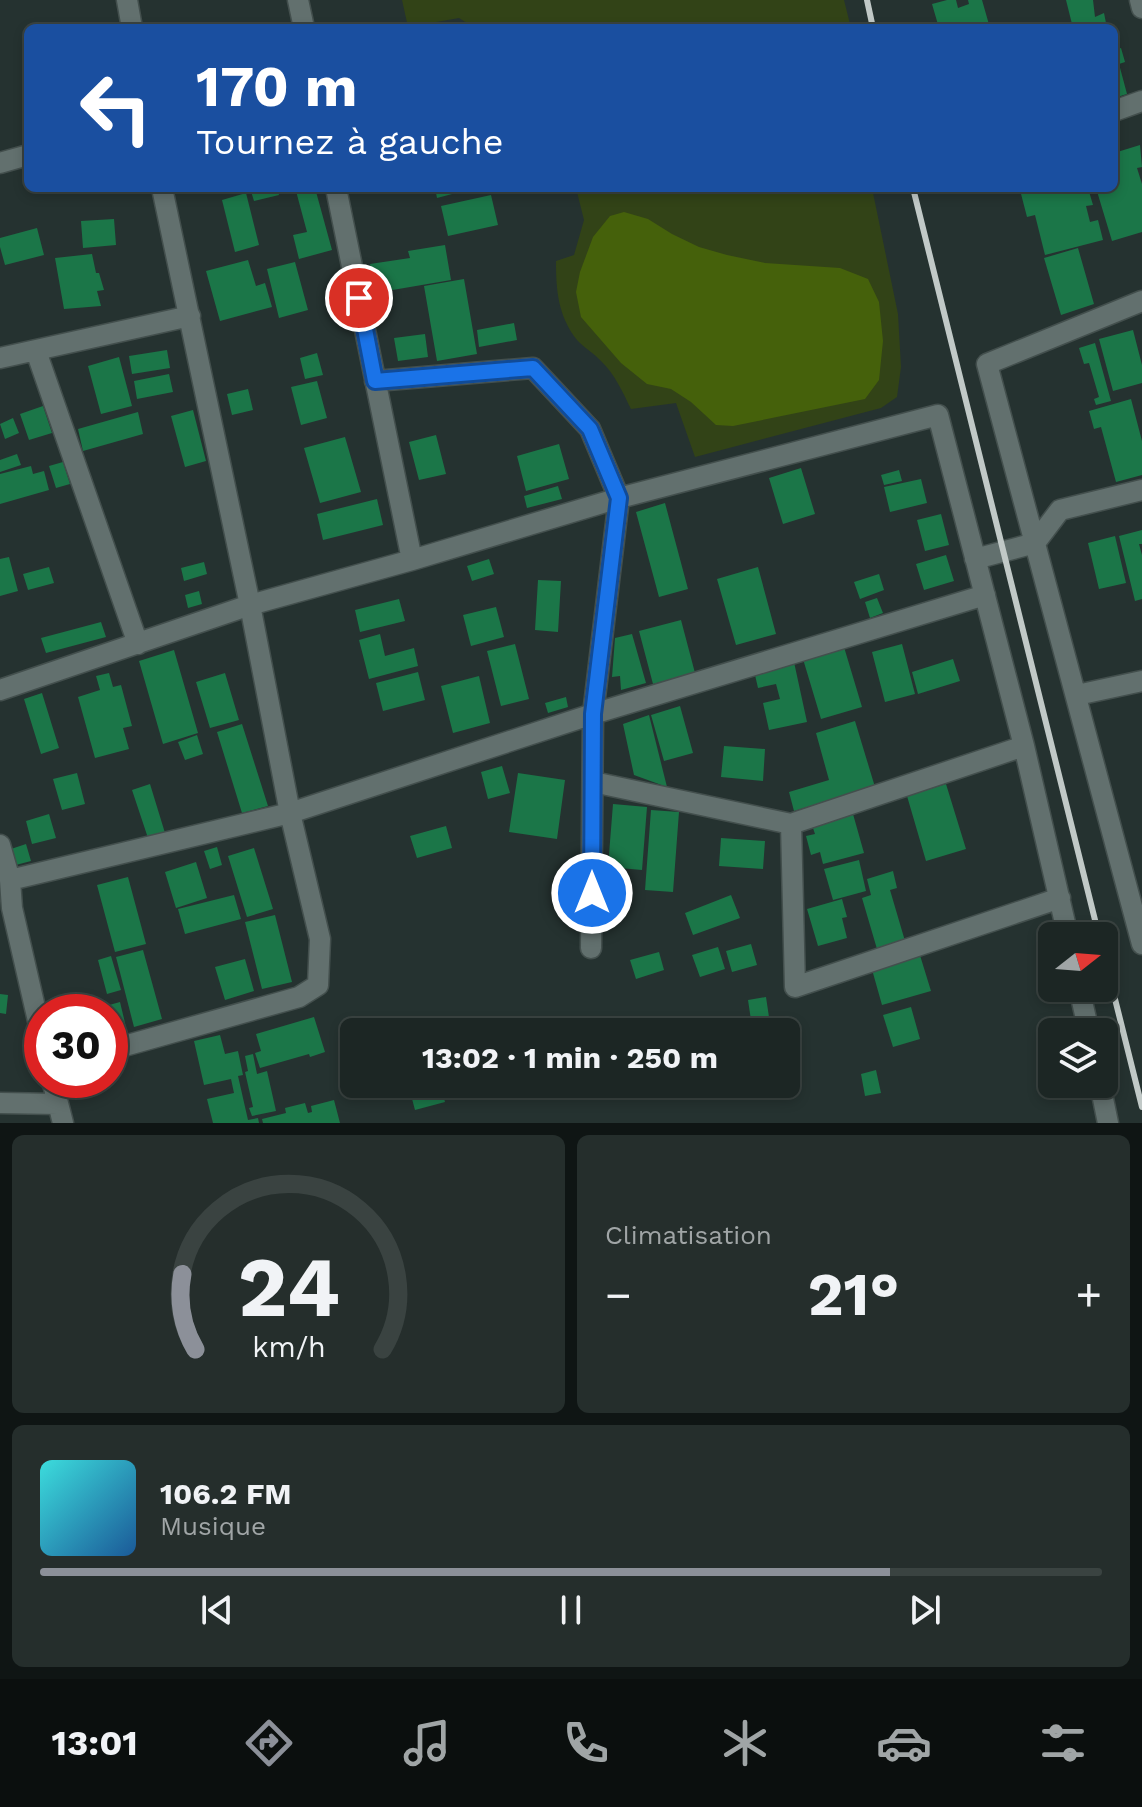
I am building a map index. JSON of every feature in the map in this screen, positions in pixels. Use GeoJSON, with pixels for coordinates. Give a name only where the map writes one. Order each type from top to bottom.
{"type":"FeatureCollection","features":[{"type":"Feature","properties":{"kind":"street"},"geometry":{"type":"LineString","coordinates":[[127,0],[131,24]]}},
{"type":"Feature","properties":{"kind":"street"},"geometry":{"type":"LineString","coordinates":[[298,0],[303,24]]}},
{"type":"Feature","properties":{"kind":"street"},"geometry":{"type":"LineString","coordinates":[[1140,0],[1142,8]]}},
{"type":"Feature","properties":{"kind":"street"},"geometry":{"type":"LineString","coordinates":[[1118,110],[1142,101]]}},
{"type":"Feature","properties":{"kind":"street"},"geometry":{"type":"LineString","coordinates":[[0,163],[24,156]]}},
{"type":"Feature","properties":{"kind":"street"},"geometry":{"type":"LineString","coordinates":[[128,1045],[299,997],[318,985],[320,939],[290,813],[250,605],[163,192]]}},
{"type":"Feature","properties":{"kind":"street"},"geometry":{"type":"LineString","coordinates":[[337,192],[412,560]]}},
{"type":"Feature","properties":{"kind":"street"},"geometry":{"type":"LineString","coordinates":[[1142,301],[987,364],[1142,944]]}},
{"type":"Feature","properties":{"kind":"street"},"geometry":{"type":"LineString","coordinates":[[0,358],[190,316]]}},
{"type":"Feature","properties":{"kind":"street"},"geometry":{"type":"LineString","coordinates":[[36,351],[138,644]]}},
{"type":"Feature","properties":{"kind":"street"},"geometry":{"type":"LineString","coordinates":[[375,381],[533,368],[590,429],[619,498],[593,714],[591,948]]}},
{"type":"Feature","properties":{"kind":"street"},"geometry":{"type":"LineString","coordinates":[[0,690],[250,605],[619,498],[938,415],[1024,746],[1065,922]]}},
{"type":"Feature","properties":{"kind":"street"},"geometry":{"type":"LineString","coordinates":[[975,559],[1035,543],[1060,510],[1142,490]]}},
{"type":"Feature","properties":{"kind":"street"},"geometry":{"type":"LineString","coordinates":[[10,880],[290,813],[593,714],[985,595]]}},
{"type":"Feature","properties":{"kind":"street"},"geometry":{"type":"LineString","coordinates":[[1077,695],[1142,681]]}},
{"type":"Feature","properties":{"kind":"street"},"geometry":{"type":"LineString","coordinates":[[593,782],[791,824],[1024,746]]}},
{"type":"Feature","properties":{"kind":"street"},"geometry":{"type":"LineString","coordinates":[[791,824],[795,987],[1060,898]]}},
{"type":"Feature","properties":{"kind":"street"},"geometry":{"type":"LineString","coordinates":[[0,845],[10,880],[6,908],[30,994]]}},
{"type":"Feature","properties":{"kind":"street"},"geometry":{"type":"LineString","coordinates":[[1103,1098],[1108,1123]]}},
{"type":"Feature","properties":{"kind":"street"},"geometry":{"type":"LineString","coordinates":[[0,1103],[60,1114]]}},
{"type":"Feature","properties":{"kind":"green space"},"geometry":{"type":"Polygon","coordinates":[[[402,0],[844,0],[850,24],[469,24],[459,18],[407,24],[402,0]]]}},
{"type":"Feature","properties":{"kind":"green space"},"geometry":{"type":"Polygon","coordinates":[[[577,192],[873,192],[898,314],[901,367],[897,397],[881,408],[695,457],[676,403],[631,409],[610,372],[577,340],[566,322],[558,292],[556,261],[574,255],[584,220],[577,192]]]}},
{"type":"Feature","properties":{"kind":"green space"},"geometry":{"type":"Polygon","coordinates":[[[624,212],[648,219],[699,247],[727,255],[765,263],[840,268],[868,279],[879,302],[883,341],[879,380],[865,399],[733,426],[716,425],[671,389],[647,384],[621,363],[581,317],[576,292],[593,237],[610,216],[624,212]]]}},
{"type":"Feature","properties":{"kind":"building"},"geometry":{"type":"Polygon","coordinates":[[[956,0],[958,8],[969,4],[968,0],[982,0],[989,24],[938,24],[932,4],[956,0]]]}},
{"type":"Feature","properties":{"kind":"building"},"geometry":{"type":"Polygon","coordinates":[[[1066,0],[1093,0],[1095,17],[1104,13],[1106,24],[1072,24],[1066,0]]]}},
{"type":"Feature","properties":{"kind":"building"},"geometry":{"type":"Polygon","coordinates":[[[1121,48],[1125,62],[1119,64],[1127,94],[1118,97],[1118,49],[1121,48]]]}},
{"type":"Feature","properties":{"kind":"building"},"geometry":{"type":"Polygon","coordinates":[[[1140,145],[1142,167],[1137,168],[1142,184],[1142,232],[1112,241],[1097,192],[1118,192],[1118,152],[1140,145]]]}},
{"type":"Feature","properties":{"kind":"building"},"geometry":{"type":"Polygon","coordinates":[[[251,192],[278,192],[279,195],[254,201],[251,192]]]}},
{"type":"Feature","properties":{"kind":"building"},"geometry":{"type":"Polygon","coordinates":[[[296,192],[316,192],[332,250],[299,259],[293,235],[307,232],[296,192]]]}},
{"type":"Feature","properties":{"kind":"building"},"geometry":{"type":"Polygon","coordinates":[[[436,192],[460,192],[437,198],[436,192]]]}},
{"type":"Feature","properties":{"kind":"building"},"geometry":{"type":"Polygon","coordinates":[[[1021,192],[1089,192],[1093,205],[1086,206],[1090,222],[1098,220],[1103,240],[1045,255],[1035,215],[1027,217],[1021,192]]]}},
{"type":"Feature","properties":{"kind":"building"},"geometry":{"type":"Polygon","coordinates":[[[246,193],[259,245],[235,252],[222,200],[246,193]]]}},
{"type":"Feature","properties":{"kind":"building"},"geometry":{"type":"Polygon","coordinates":[[[491,195],[498,225],[448,236],[441,206],[491,195]]]}},
{"type":"Feature","properties":{"kind":"building"},"geometry":{"type":"Polygon","coordinates":[[[114,219],[116,245],[83,248],[81,221],[114,219]]]}},
{"type":"Feature","properties":{"kind":"building"},"geometry":{"type":"Polygon","coordinates":[[[37,228],[44,255],[5,265],[0,238],[37,228]]]}},
{"type":"Feature","properties":{"kind":"building"},"geometry":{"type":"Polygon","coordinates":[[[445,245],[451,280],[375,293],[370,264],[410,258],[408,251],[445,245]]]}},
{"type":"Feature","properties":{"kind":"building"},"geometry":{"type":"Polygon","coordinates":[[[1078,248],[1094,304],[1061,315],[1044,258],[1078,248]]]}},
{"type":"Feature","properties":{"kind":"building"},"geometry":{"type":"Polygon","coordinates":[[[92,254],[104,290],[97,291],[101,306],[64,309],[55,258],[92,254]]]}},
{"type":"Feature","properties":{"kind":"building"},"geometry":{"type":"Polygon","coordinates":[[[248,260],[256,286],[265,283],[272,307],[220,321],[206,271],[248,260]]]}},
{"type":"Feature","properties":{"kind":"building"},"geometry":{"type":"Polygon","coordinates":[[[295,262],[308,310],[279,318],[267,269],[295,262]]]}},
{"type":"Feature","properties":{"kind":"building"},"geometry":{"type":"Polygon","coordinates":[[[464,279],[477,354],[437,361],[424,286],[464,279]]]}},
{"type":"Feature","properties":{"kind":"building"},"geometry":{"type":"Polygon","coordinates":[[[514,323],[517,340],[479,347],[477,330],[514,323]]]}},
{"type":"Feature","properties":{"kind":"building"},"geometry":{"type":"Polygon","coordinates":[[[1133,330],[1142,365],[1142,383],[1113,391],[1099,339],[1133,330]]]}},
{"type":"Feature","properties":{"kind":"building"},"geometry":{"type":"Polygon","coordinates":[[[425,334],[428,357],[398,361],[394,338],[425,334]]]}},
{"type":"Feature","properties":{"kind":"building"},"geometry":{"type":"Polygon","coordinates":[[[1095,343],[1111,401],[1096,405],[1094,399],[1099,397],[1089,363],[1084,364],[1079,348],[1095,343]]]}},
{"type":"Feature","properties":{"kind":"building"},"geometry":{"type":"Polygon","coordinates":[[[167,350],[170,368],[132,374],[129,356],[167,350]]]}},
{"type":"Feature","properties":{"kind":"building"},"geometry":{"type":"Polygon","coordinates":[[[317,353],[323,375],[305,379],[300,358],[317,353]]]}},
{"type":"Feature","properties":{"kind":"building"},"geometry":{"type":"Polygon","coordinates":[[[119,357],[132,406],[101,414],[88,366],[119,357]]]}},
{"type":"Feature","properties":{"kind":"building"},"geometry":{"type":"Polygon","coordinates":[[[169,374],[173,392],[137,399],[134,381],[169,374]]]}},
{"type":"Feature","properties":{"kind":"building"},"geometry":{"type":"Polygon","coordinates":[[[317,381],[327,418],[301,425],[291,387],[317,381]]]}},
{"type":"Feature","properties":{"kind":"building"},"geometry":{"type":"Polygon","coordinates":[[[248,389],[253,410],[232,415],[227,394],[248,389]]]}},
{"type":"Feature","properties":{"kind":"building"},"geometry":{"type":"Polygon","coordinates":[[[1131,399],[1142,441],[1142,475],[1116,482],[1101,427],[1094,429],[1089,411],[1131,399]]]}},
{"type":"Feature","properties":{"kind":"building"},"geometry":{"type":"Polygon","coordinates":[[[43,406],[52,433],[29,440],[20,414],[43,406]]]}},
{"type":"Feature","properties":{"kind":"building"},"geometry":{"type":"Polygon","coordinates":[[[193,410],[206,461],[185,467],[171,416],[193,410]]]}},
{"type":"Feature","properties":{"kind":"building"},"geometry":{"type":"Polygon","coordinates":[[[138,412],[143,434],[83,451],[78,429],[138,412]]]}},
{"type":"Feature","properties":{"kind":"building"},"geometry":{"type":"Polygon","coordinates":[[[13,418],[19,433],[5,439],[0,424],[13,418]]]}},
{"type":"Feature","properties":{"kind":"building"},"geometry":{"type":"Polygon","coordinates":[[[436,435],[446,474],[419,480],[409,442],[436,435]]]}},
{"type":"Feature","properties":{"kind":"building"},"geometry":{"type":"Polygon","coordinates":[[[345,437],[361,492],[320,503],[304,448],[345,437]]]}},
{"type":"Feature","properties":{"kind":"building"},"geometry":{"type":"Polygon","coordinates":[[[559,444],[569,479],[526,491],[517,456],[559,444]]]}},
{"type":"Feature","properties":{"kind":"building"},"geometry":{"type":"Polygon","coordinates":[[[17,454],[21,465],[0,472],[0,460],[17,454]]]}},
{"type":"Feature","properties":{"kind":"building"},"geometry":{"type":"Polygon","coordinates":[[[63,462],[70,484],[56,488],[49,466],[63,462]]]}},
{"type":"Feature","properties":{"kind":"building"},"geometry":{"type":"Polygon","coordinates":[[[31,466],[33,474],[44,471],[49,490],[0,504],[0,474],[31,466]]]}},
{"type":"Feature","properties":{"kind":"building"},"geometry":{"type":"Polygon","coordinates":[[[801,468],[815,514],[783,524],[769,478],[801,468]]]}},
{"type":"Feature","properties":{"kind":"building"},"geometry":{"type":"Polygon","coordinates":[[[899,470],[902,481],[884,485],[881,475],[899,470]]]}},
{"type":"Feature","properties":{"kind":"building"},"geometry":{"type":"Polygon","coordinates":[[[921,479],[927,503],[890,512],[884,487],[921,479]]]}},
{"type":"Feature","properties":{"kind":"building"},"geometry":{"type":"Polygon","coordinates":[[[558,486],[562,499],[527,508],[524,496],[558,486]]]}},
{"type":"Feature","properties":{"kind":"building"},"geometry":{"type":"Polygon","coordinates":[[[377,499],[383,525],[323,540],[317,514],[377,499]]]}},
{"type":"Feature","properties":{"kind":"building"},"geometry":{"type":"Polygon","coordinates":[[[665,503],[688,589],[659,597],[636,512],[665,503]]]}},
{"type":"Feature","properties":{"kind":"building"},"geometry":{"type":"Polygon","coordinates":[[[941,514],[949,545],[925,551],[917,520],[941,514]]]}},
{"type":"Feature","properties":{"kind":"building"},"geometry":{"type":"Polygon","coordinates":[[[1142,530],[1142,544],[1139,544],[1142,599],[1135,601],[1119,536],[1142,530]]]}},
{"type":"Feature","properties":{"kind":"building"},"geometry":{"type":"Polygon","coordinates":[[[1115,536],[1126,583],[1099,589],[1088,543],[1115,536]]]}},
{"type":"Feature","properties":{"kind":"building"},"geometry":{"type":"Polygon","coordinates":[[[946,555],[954,581],[924,590],[916,564],[946,555]]]}},
{"type":"Feature","properties":{"kind":"building"},"geometry":{"type":"Polygon","coordinates":[[[9,557],[18,591],[0,596],[0,559],[9,557]]]}},
{"type":"Feature","properties":{"kind":"building"},"geometry":{"type":"Polygon","coordinates":[[[489,559],[494,574],[472,581],[467,566],[489,559]]]}},
{"type":"Feature","properties":{"kind":"building"},"geometry":{"type":"Polygon","coordinates":[[[204,562],[207,574],[184,581],[181,568],[204,562]]]}},
{"type":"Feature","properties":{"kind":"building"},"geometry":{"type":"Polygon","coordinates":[[[49,567],[54,583],[28,590],[23,574],[49,567]]]}},
{"type":"Feature","properties":{"kind":"building"},"geometry":{"type":"Polygon","coordinates":[[[758,567],[776,634],[736,645],[717,579],[758,567]]]}},
{"type":"Feature","properties":{"kind":"building"},"geometry":{"type":"Polygon","coordinates":[[[879,574],[884,590],[860,599],[854,582],[879,574]]]}},
{"type":"Feature","properties":{"kind":"building"},"geometry":{"type":"Polygon","coordinates":[[[538,580],[561,581],[558,632],[535,630],[538,580]]]}},
{"type":"Feature","properties":{"kind":"building"},"geometry":{"type":"Polygon","coordinates":[[[199,591],[202,604],[188,608],[185,595],[199,591]]]}},
{"type":"Feature","properties":{"kind":"building"},"geometry":{"type":"Polygon","coordinates":[[[877,598],[883,613],[870,618],[865,602],[877,598]]]}},
{"type":"Feature","properties":{"kind":"building"},"geometry":{"type":"Polygon","coordinates":[[[399,599],[405,621],[360,632],[355,610],[399,599]]]}},
{"type":"Feature","properties":{"kind":"building"},"geometry":{"type":"Polygon","coordinates":[[[496,607],[504,637],[471,646],[463,615],[496,607]]]}},
{"type":"Feature","properties":{"kind":"building"},"geometry":{"type":"Polygon","coordinates":[[[681,620],[695,673],[653,684],[639,631],[681,620]]]}},
{"type":"Feature","properties":{"kind":"building"},"geometry":{"type":"Polygon","coordinates":[[[101,622],[106,637],[46,653],[41,638],[101,622]]]}},
{"type":"Feature","properties":{"kind":"building"},"geometry":{"type":"Polygon","coordinates":[[[380,634],[385,656],[414,648],[418,666],[369,679],[359,640],[380,634]]]}},
{"type":"Feature","properties":{"kind":"building"},"geometry":{"type":"Polygon","coordinates":[[[632,634],[646,683],[621,690],[620,676],[612,677],[615,638],[632,634]]]}},
{"type":"Feature","properties":{"kind":"building"},"geometry":{"type":"Polygon","coordinates":[[[515,644],[529,699],[501,706],[487,651],[515,644]]]}},
{"type":"Feature","properties":{"kind":"building"},"geometry":{"type":"Polygon","coordinates":[[[902,644],[915,694],[885,702],[872,652],[902,644]]]}},
{"type":"Feature","properties":{"kind":"building"},"geometry":{"type":"Polygon","coordinates":[[[844,647],[862,707],[821,719],[803,659],[844,647]]]}},
{"type":"Feature","properties":{"kind":"building"},"geometry":{"type":"Polygon","coordinates":[[[174,650],[198,733],[163,744],[139,661],[174,650]]]}},
{"type":"Feature","properties":{"kind":"building"},"geometry":{"type":"Polygon","coordinates":[[[953,659],[960,681],[918,694],[912,672],[953,659]]]}},
{"type":"Feature","properties":{"kind":"building"},"geometry":{"type":"Polygon","coordinates":[[[794,662],[807,722],[769,730],[763,703],[780,699],[776,684],[758,688],[755,675],[794,662]]]}},
{"type":"Feature","properties":{"kind":"building"},"geometry":{"type":"Polygon","coordinates":[[[418,672],[425,700],[383,711],[376,683],[418,672]]]}},
{"type":"Feature","properties":{"kind":"building"},"geometry":{"type":"Polygon","coordinates":[[[109,673],[113,687],[121,685],[132,726],[123,728],[129,749],[95,758],[78,697],[100,690],[96,676],[109,673]]]}},
{"type":"Feature","properties":{"kind":"building"},"geometry":{"type":"Polygon","coordinates":[[[225,673],[239,720],[210,728],[196,682],[225,673]]]}},
{"type":"Feature","properties":{"kind":"building"},"geometry":{"type":"Polygon","coordinates":[[[479,676],[490,723],[453,733],[441,686],[479,676]]]}},
{"type":"Feature","properties":{"kind":"building"},"geometry":{"type":"Polygon","coordinates":[[[42,693],[59,748],[41,754],[24,699],[42,693]]]}},
{"type":"Feature","properties":{"kind":"building"},"geometry":{"type":"Polygon","coordinates":[[[566,697],[568,707],[548,713],[545,703],[566,697]]]}},
{"type":"Feature","properties":{"kind":"building"},"geometry":{"type":"Polygon","coordinates":[[[680,706],[693,753],[664,761],[651,715],[680,706]]]}},
{"type":"Feature","properties":{"kind":"building"},"geometry":{"type":"Polygon","coordinates":[[[649,715],[667,787],[634,775],[623,724],[649,715]]]}},
{"type":"Feature","properties":{"kind":"building"},"geometry":{"type":"Polygon","coordinates":[[[855,721],[875,787],[794,811],[789,792],[829,780],[816,733],[855,721]]]}},
{"type":"Feature","properties":{"kind":"building"},"geometry":{"type":"Polygon","coordinates":[[[242,724],[268,806],[242,813],[217,732],[242,724]]]}},
{"type":"Feature","properties":{"kind":"building"},"geometry":{"type":"Polygon","coordinates":[[[197,735],[203,754],[185,760],[178,742],[197,735]]]}},
{"type":"Feature","properties":{"kind":"building"},"geometry":{"type":"Polygon","coordinates":[[[724,746],[765,749],[763,781],[721,777],[724,746]]]}},
{"type":"Feature","properties":{"kind":"building"},"geometry":{"type":"Polygon","coordinates":[[[502,766],[510,793],[488,799],[481,772],[502,766]]]}},
{"type":"Feature","properties":{"kind":"building"},"geometry":{"type":"Polygon","coordinates":[[[77,773],[85,804],[62,810],[53,779],[77,773]]]}},
{"type":"Feature","properties":{"kind":"building"},"geometry":{"type":"Polygon","coordinates":[[[518,773],[565,780],[557,839],[509,832],[518,773]]]}},
{"type":"Feature","properties":{"kind":"building"},"geometry":{"type":"Polygon","coordinates":[[[150,784],[165,833],[148,838],[132,790],[150,784]]]}},
{"type":"Feature","properties":{"kind":"building"},"geometry":{"type":"Polygon","coordinates":[[[946,784],[966,849],[926,861],[907,796],[946,784]]]}},
{"type":"Feature","properties":{"kind":"building"},"geometry":{"type":"Polygon","coordinates":[[[613,804],[647,807],[642,870],[608,867],[613,804]]]}},
{"type":"Feature","properties":{"kind":"building"},"geometry":{"type":"Polygon","coordinates":[[[651,810],[679,812],[673,892],[645,890],[651,810]]]}},
{"type":"Feature","properties":{"kind":"building"},"geometry":{"type":"Polygon","coordinates":[[[49,814],[56,838],[32,844],[26,821],[49,814]]]}},
{"type":"Feature","properties":{"kind":"building"},"geometry":{"type":"Polygon","coordinates":[[[853,814],[864,853],[823,864],[820,852],[811,855],[806,836],[815,834],[812,825],[853,814]]]}},
{"type":"Feature","properties":{"kind":"building"},"geometry":{"type":"Polygon","coordinates":[[[446,826],[452,848],[417,858],[410,836],[446,826]]]}},
{"type":"Feature","properties":{"kind":"building"},"geometry":{"type":"Polygon","coordinates":[[[721,838],[765,841],[763,869],[719,866],[721,838]]]}},
{"type":"Feature","properties":{"kind":"building"},"geometry":{"type":"Polygon","coordinates":[[[26,844],[31,861],[12,866],[8,850],[26,844]]]}},
{"type":"Feature","properties":{"kind":"building"},"geometry":{"type":"Polygon","coordinates":[[[217,847],[222,865],[210,869],[204,851],[217,847]]]}},
{"type":"Feature","properties":{"kind":"building"},"geometry":{"type":"Polygon","coordinates":[[[254,848],[273,909],[247,917],[228,856],[254,848]]]}},
{"type":"Feature","properties":{"kind":"building"},"geometry":{"type":"Polygon","coordinates":[[[859,860],[866,891],[833,900],[824,869],[859,860]]]}},
{"type":"Feature","properties":{"kind":"building"},"geometry":{"type":"Polygon","coordinates":[[[196,862],[207,898],[176,908],[165,872],[196,862]]]}},
{"type":"Feature","properties":{"kind":"building"},"geometry":{"type":"Polygon","coordinates":[[[893,871],[897,888],[890,890],[905,941],[877,949],[862,898],[871,895],[867,879],[893,871]]]}},
{"type":"Feature","properties":{"kind":"building"},"geometry":{"type":"Polygon","coordinates":[[[128,877],[146,944],[115,952],[97,885],[128,877]]]}},
{"type":"Feature","properties":{"kind":"building"},"geometry":{"type":"Polygon","coordinates":[[[234,895],[241,919],[185,934],[178,909],[234,895]]]}},
{"type":"Feature","properties":{"kind":"building"},"geometry":{"type":"Polygon","coordinates":[[[731,895],[740,918],[693,935],[685,913],[731,895]]]}},
{"type":"Feature","properties":{"kind":"building"},"geometry":{"type":"Polygon","coordinates":[[[842,899],[847,917],[842,918],[847,938],[818,946],[807,909],[842,899]]]}},
{"type":"Feature","properties":{"kind":"building"},"geometry":{"type":"Polygon","coordinates":[[[275,915],[292,982],[262,989],[245,922],[275,915]]]}},
{"type":"Feature","properties":{"kind":"building"},"geometry":{"type":"Polygon","coordinates":[[[751,944],[757,965],[732,972],[726,951],[751,944]]]}},
{"type":"Feature","properties":{"kind":"building"},"geometry":{"type":"Polygon","coordinates":[[[718,947],[725,969],[700,977],[692,955],[718,947]]]}},
{"type":"Feature","properties":{"kind":"building"},"geometry":{"type":"Polygon","coordinates":[[[143,950],[162,1019],[134,1027],[128,994],[116,957],[143,950]]]}},
{"type":"Feature","properties":{"kind":"building"},"geometry":{"type":"Polygon","coordinates":[[[659,952],[664,970],[636,979],[630,960],[659,952]]]}},
{"type":"Feature","properties":{"kind":"building"},"geometry":{"type":"Polygon","coordinates":[[[919,952],[931,991],[882,1005],[871,966],[919,952]]]}},
{"type":"Feature","properties":{"kind":"building"},"geometry":{"type":"Polygon","coordinates":[[[111,956],[121,990],[107,994],[98,960],[111,956]]]}},
{"type":"Feature","properties":{"kind":"building"},"geometry":{"type":"Polygon","coordinates":[[[245,959],[254,991],[225,1000],[215,967],[245,959]]]}},
{"type":"Feature","properties":{"kind":"building"},"geometry":{"type":"Polygon","coordinates":[[[0,994],[8,995],[6,1014],[0,1013],[0,994]]]}},
{"type":"Feature","properties":{"kind":"building"},"geometry":{"type":"Polygon","coordinates":[[[766,997],[769,1017],[751,1018],[748,1000],[766,997]]]}},
{"type":"Feature","properties":{"kind":"building"},"geometry":{"type":"Polygon","coordinates":[[[911,1007],[920,1039],[893,1047],[883,1015],[911,1007]]]}},
{"type":"Feature","properties":{"kind":"building"},"geometry":{"type":"Polygon","coordinates":[[[314,1017],[325,1052],[260,1068],[255,1053],[261,1051],[256,1034],[314,1017]]]}},
{"type":"Feature","properties":{"kind":"building"},"geometry":{"type":"Polygon","coordinates":[[[220,1035],[225,1054],[238,1051],[243,1075],[238,1076],[248,1120],[258,1118],[259,1123],[213,1123],[207,1099],[234,1093],[231,1079],[204,1085],[194,1041],[220,1035]]]}},
{"type":"Feature","properties":{"kind":"building"},"geometry":{"type":"Polygon","coordinates":[[[253,1054],[257,1074],[267,1071],[276,1111],[252,1116],[245,1056],[253,1054]]]}},
{"type":"Feature","properties":{"kind":"building"},"geometry":{"type":"Polygon","coordinates":[[[876,1070],[881,1093],[865,1096],[861,1074],[876,1070]]]}},
{"type":"Feature","properties":{"kind":"building"},"geometry":{"type":"Polygon","coordinates":[[[412,1098],[444,1098],[445,1102],[415,1110],[412,1098]]]}},
{"type":"Feature","properties":{"kind":"building"},"geometry":{"type":"Polygon","coordinates":[[[334,1100],[340,1123],[263,1123],[262,1119],[286,1113],[285,1108],[305,1103],[308,1113],[312,1112],[311,1106],[334,1100]]]}},
{"type":"Feature","properties":{"kind":"railway"},"geometry":{"type":"LineString","coordinates":[[867,0],[872,24]]}},
{"type":"Feature","properties":{"kind":"railway"},"geometry":{"type":"LineString","coordinates":[[914,192],[1096,922]]}},
{"type":"Feature","properties":{"kind":"railway"},"geometry":{"type":"LineString","coordinates":[[1116,1002],[1142,1107]]}},
{"type":"Feature","properties":{"kind":"route"},"geometry":{"type":"LineString","coordinates":[[359,298],[375,381],[533,368],[590,429],[619,498],[593,714],[592,893]]}}]}
